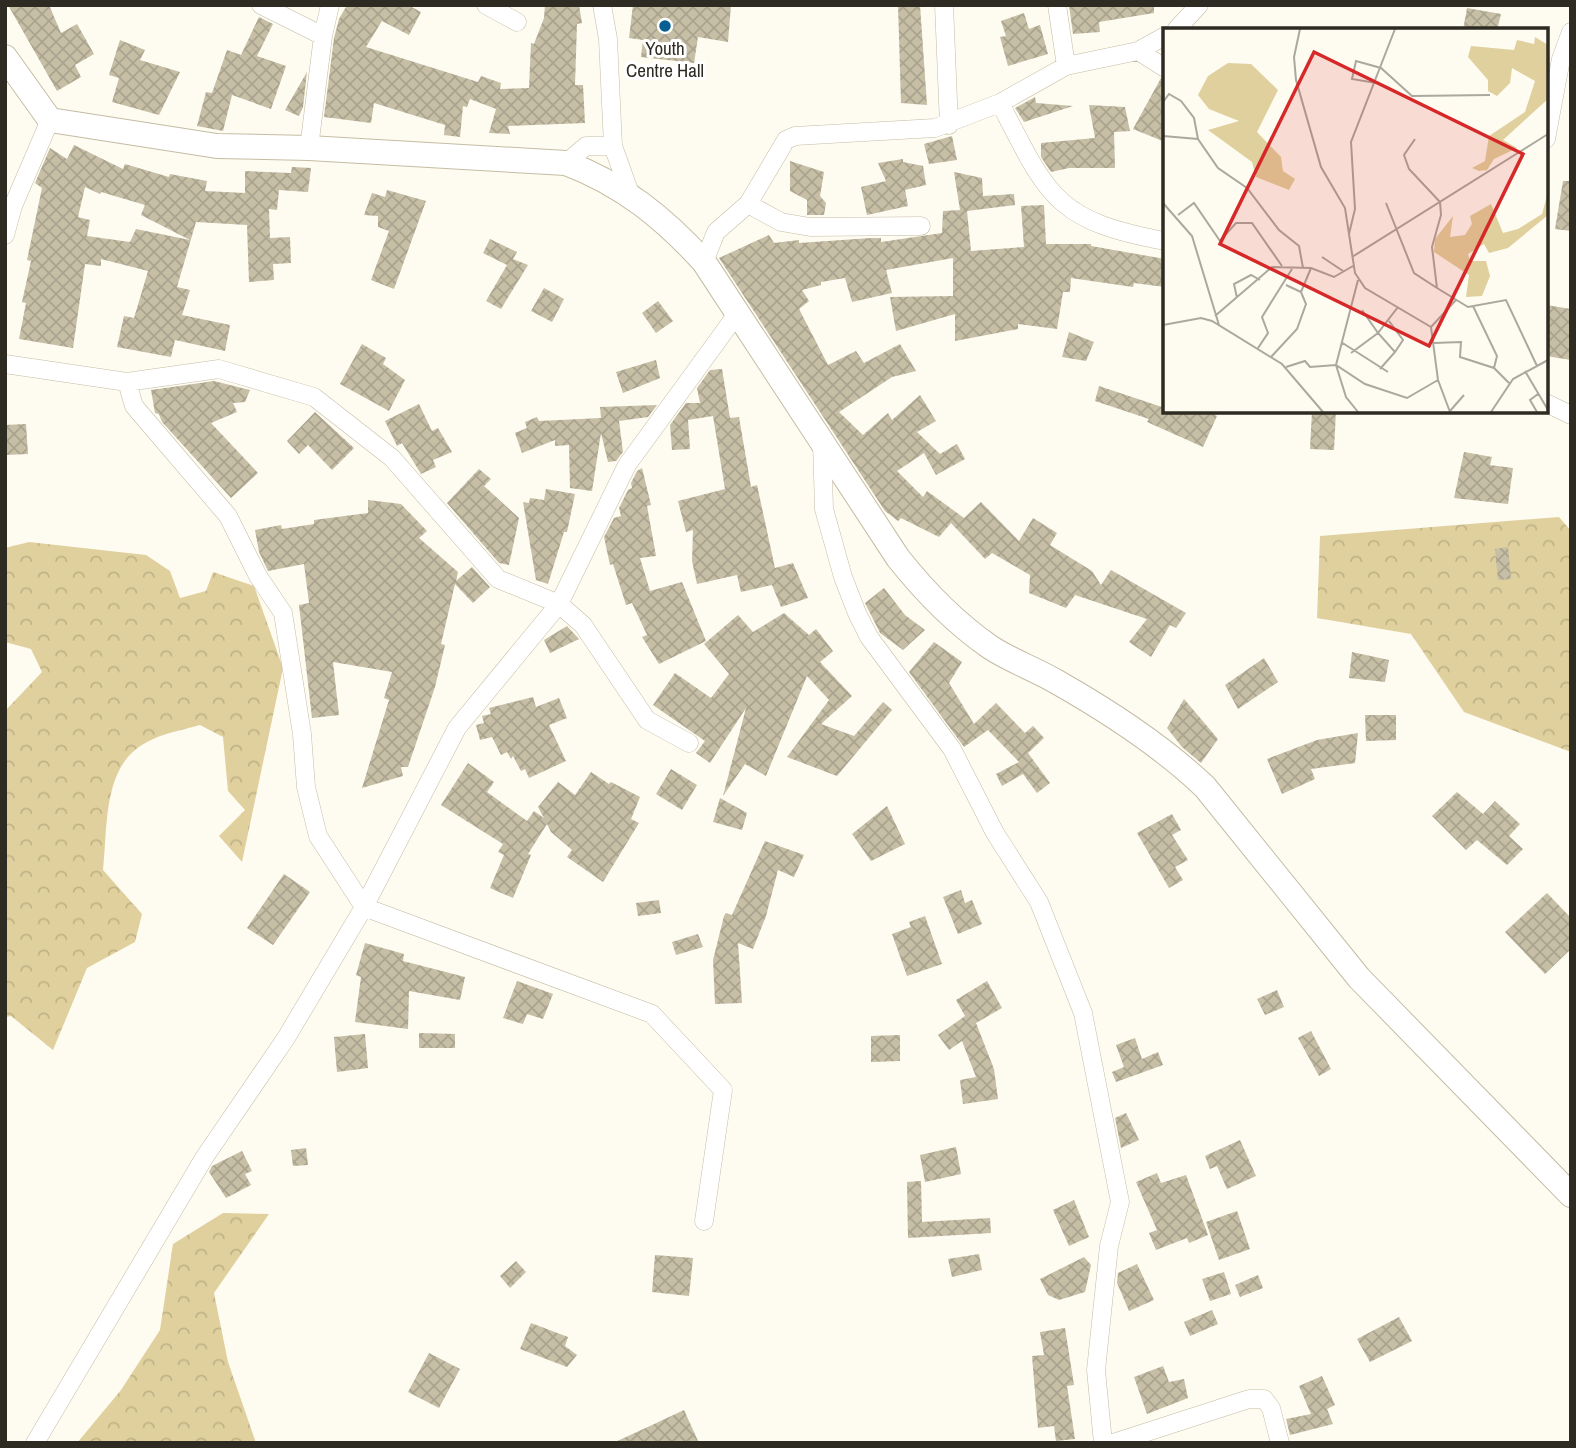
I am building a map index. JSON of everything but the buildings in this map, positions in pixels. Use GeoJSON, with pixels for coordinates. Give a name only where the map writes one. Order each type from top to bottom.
{"type":"FeatureCollection","features":[{"type":"Feature","properties":{"kind":"street"},"geometry":{"type":"LineString","coordinates":[[261,5],[323,36]]}},
{"type":"Feature","properties":{"kind":"street"},"geometry":{"type":"LineString","coordinates":[[309,148],[323,36],[330,5]]}},
{"type":"Feature","properties":{"kind":"street"},"geometry":{"type":"LineString","coordinates":[[486,5],[517,22]]}},
{"type":"Feature","properties":{"kind":"street"},"geometry":{"type":"LineString","coordinates":[[602,5],[608,38],[613,146],[632,200]]}},
{"type":"Feature","properties":{"kind":"street"},"geometry":{"type":"LineString","coordinates":[[944,5],[949,125]]}},
{"type":"Feature","properties":{"kind":"street"},"geometry":{"type":"LineString","coordinates":[[1057,5],[1066,66]]}},
{"type":"Feature","properties":{"kind":"street"},"geometry":{"type":"LineString","coordinates":[[1177,28],[1199,5]]}},
{"type":"Feature","properties":{"kind":"street"},"geometry":{"type":"LineString","coordinates":[[1548,128],[1561,59],[1571,32]]}},
{"type":"Feature","properties":{"kind":"street"},"geometry":{"type":"LineString","coordinates":[[704,262],[716,232],[748,204],[779,148],[796,136],[949,125],[1000,103],[1066,66],[1138,51],[1163,37]]}},
{"type":"Feature","properties":{"kind":"street"},"geometry":{"type":"LineString","coordinates":[[1138,51],[1163,67]]}},
{"type":"Feature","properties":{"kind":"street"},"geometry":{"type":"LineString","coordinates":[[5,57],[50,120],[217,146],[309,148],[566,163],[602,177],[670,225],[704,262],[898,558],[922,589],[989,646],[1067,688],[1189,772],[1205,787],[1359,978],[1571,1195]]}},
{"type":"Feature","properties":{"kind":"street"},"geometry":{"type":"LineString","coordinates":[[1000,103],[1040,180],[1060,204],[1091,223],[1163,241]]}},
{"type":"Feature","properties":{"kind":"street"},"geometry":{"type":"LineString","coordinates":[[5,235],[13,206],[50,120]]}},
{"type":"Feature","properties":{"kind":"street"},"geometry":{"type":"LineString","coordinates":[[566,163],[586,146],[613,146]]}},
{"type":"Feature","properties":{"kind":"street"},"geometry":{"type":"LineString","coordinates":[[748,204],[781,222],[810,227],[921,226]]}},
{"type":"Feature","properties":{"kind":"street"},"geometry":{"type":"LineString","coordinates":[[35,1443],[204,1158],[286,1038],[364,907],[457,728],[559,604],[626,465],[737,314]]}},
{"type":"Feature","properties":{"kind":"street"},"geometry":{"type":"LineString","coordinates":[[5,364],[127,382],[219,369],[314,397],[392,458],[498,579],[559,604],[583,625],[647,720],[689,743]]}},
{"type":"Feature","properties":{"kind":"street"},"geometry":{"type":"LineString","coordinates":[[127,382],[134,405],[228,516],[258,576],[283,613],[299,707],[306,787],[318,836],[364,907],[652,1014],[723,1090],[704,1221]]}},
{"type":"Feature","properties":{"kind":"street"},"geometry":{"type":"LineString","coordinates":[[1548,403],[1571,415]]}},
{"type":"Feature","properties":{"kind":"street"},"geometry":{"type":"LineString","coordinates":[[822,442],[824,509],[843,577],[857,613],[869,637],[952,749],[989,822],[1039,902],[1083,1013],[1120,1202],[1109,1246],[1096,1370],[1104,1443]]}},
{"type":"Feature","properties":{"kind":"street"},"geometry":{"type":"LineString","coordinates":[[1113,1443],[1250,1399],[1264,1399],[1271,1408],[1280,1443]]}},
{"type":"Feature","properties":{"kind":"green space"},"geometry":{"type":"Polygon","coordinates":[[[1559,517],[1571,531],[1571,752],[1464,712],[1411,634],[1317,618],[1320,536],[1559,517]]]}},
{"type":"Feature","properties":{"kind":"green space"},"geometry":{"type":"Polygon","coordinates":[[[29,542],[146,555],[170,571],[180,598],[206,591],[213,572],[254,586],[283,668],[242,862],[219,836],[245,810],[228,791],[223,737],[200,725],[173,732],[147,742],[132,752],[122,766],[110,798],[103,870],[142,914],[135,942],[87,968],[53,1050],[11,1016],[5,1017],[5,711],[42,672],[31,649],[5,642],[5,548],[29,542]]]}},
{"type":"Feature","properties":{"kind":"green space"},"geometry":{"type":"Polygon","coordinates":[[[223,1213],[269,1214],[214,1293],[228,1362],[256,1443],[77,1443],[121,1390],[160,1330],[173,1244],[223,1213]]]}},
{"type":"Feature","properties":{"kind":"place","name":"Youth Centre Hall"},"geometry":{"type":"Point","coordinates":[665,26]}}]}
